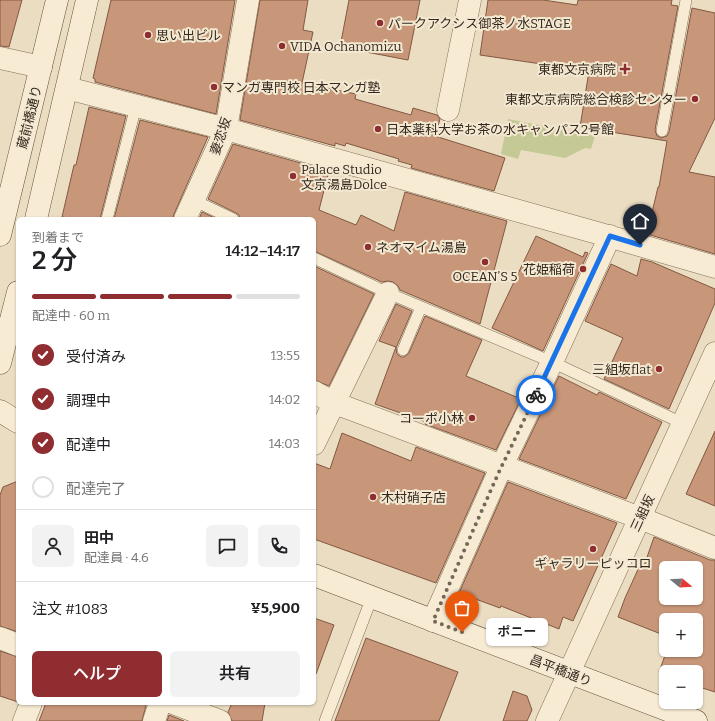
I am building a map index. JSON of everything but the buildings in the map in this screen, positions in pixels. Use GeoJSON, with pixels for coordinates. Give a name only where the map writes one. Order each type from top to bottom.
{"type":"FeatureCollection","features":[{"type":"Feature","properties":{"kind":"street","name":"蔵前橋通り"},"geometry":{"type":"LineString","coordinates":[[2,222],[57,0]]}},
{"type":"Feature","properties":{"kind":"street"},"geometry":{"type":"LineString","coordinates":[[36,217],[87,0]]}},
{"type":"Feature","properties":{"kind":"street","name":"妻恋坂"},"geometry":{"type":"LineString","coordinates":[[189,210],[226,129],[248,0]]}},
{"type":"Feature","properties":{"kind":"street"},"geometry":{"type":"LineString","coordinates":[[448,110],[470,0]]}},
{"type":"Feature","properties":{"kind":"street"},"geometry":{"type":"LineString","coordinates":[[0,58],[41,67]]}},
{"type":"Feature","properties":{"kind":"street"},"geometry":{"type":"LineString","coordinates":[[67,88],[226,129],[610,236],[715,267]]}},
{"type":"Feature","properties":{"kind":"street"},"geometry":{"type":"LineString","coordinates":[[433,621],[501,467],[552,362],[610,236]]}},
{"type":"Feature","properties":{"kind":"street"},"geometry":{"type":"LineString","coordinates":[[316,440],[388,293]]}},
{"type":"Feature","properties":{"kind":"street"},"geometry":{"type":"LineString","coordinates":[[0,363],[16,300]]}},
{"type":"Feature","properties":{"kind":"street","name":"三組坂"},"geometry":{"type":"LineString","coordinates":[[547,721],[684,424],[715,353]]}},
{"type":"Feature","properties":{"kind":"street"},"geometry":{"type":"LineString","coordinates":[[316,393],[334,403],[640,518],[715,548]]}},
{"type":"Feature","properties":{"kind":"street"},"geometry":{"type":"LineString","coordinates":[[0,411],[16,421]]}},
{"type":"Feature","properties":{"kind":"street","name":"昌平橋通り"},"geometry":{"type":"LineString","coordinates":[[316,576],[696,721]]}},
{"type":"Feature","properties":{"kind":"street"},"geometry":{"type":"LineString","coordinates":[[0,638],[16,644]]}},
{"type":"Feature","properties":{"kind":"street"},"geometry":{"type":"LineString","coordinates":[[24,721],[30,705]]}},
{"type":"Feature","properties":{"kind":"street"},"geometry":{"type":"LineString","coordinates":[[154,721],[159,705]]}},
{"type":"Feature","properties":{"kind":"street"},"geometry":{"type":"LineString","coordinates":[[178,705],[220,721]]}},
{"type":"Feature","properties":{"kind":"lane"},"geometry":{"type":"LineString","coordinates":[[662,131],[686,0]]}},
{"type":"Feature","properties":{"kind":"lane"},"geometry":{"type":"LineString","coordinates":[[108,217],[136,106]]}},
{"type":"Feature","properties":{"kind":"lane"},"geometry":{"type":"LineString","coordinates":[[189,210],[223,217]]}},
{"type":"Feature","properties":{"kind":"lane"},"geometry":{"type":"LineString","coordinates":[[316,259],[421,308],[552,362],[684,424]]}},
{"type":"Feature","properties":{"kind":"lane"},"geometry":{"type":"LineString","coordinates":[[403,350],[421,308]]}},
{"type":"Feature","properties":{"kind":"lane"},"geometry":{"type":"LineString","coordinates":[[325,721],[372,597]]}},
{"type":"Feature","properties":{"kind":"green space"},"geometry":{"type":"Polygon","coordinates":[[[508,119],[595,136],[591,149],[585,148],[565,158],[521,150],[518,159],[501,154],[508,119]]]}},
{"type":"Feature","properties":{"kind":"way so far"},"geometry":{"type":"LineString","coordinates":[[462,632],[433,621],[498,474],[536,395]]}},
{"type":"Feature","properties":{"kind":"place","name":"パークアクシス御茶ノ水STAGE"},"geometry":{"type":"Point","coordinates":[380,23]}},
{"type":"Feature","properties":{"kind":"place","name":"思い出ビル"},"geometry":{"type":"Point","coordinates":[148,35]}},
{"type":"Feature","properties":{"kind":"place","name":"VIDA Ochanomizu"},"geometry":{"type":"Point","coordinates":[282,46]}},
{"type":"Feature","properties":{"kind":"place","name":"東都文京病院"},"geometry":{"type":"Point","coordinates":[625,69]}},
{"type":"Feature","properties":{"kind":"place","name":"マンガ専門校 日本マンガ塾"},"geometry":{"type":"Point","coordinates":[214,87]}},
{"type":"Feature","properties":{"kind":"place","name":"東都文京病院総合検診センター"},"geometry":{"type":"Point","coordinates":[695,99]}},
{"type":"Feature","properties":{"kind":"place","name":"日本薬科大学お茶の水キャンパス2号館"},"geometry":{"type":"Point","coordinates":[378,129]}},
{"type":"Feature","properties":{"kind":"place","name":"Palace Studio 文京湯島Dolce"},"geometry":{"type":"Point","coordinates":[293,176]}},
{"type":"Feature","properties":{"kind":"place","name":"ネオマイム湯島"},"geometry":{"type":"Point","coordinates":[368,247]}},
{"type":"Feature","properties":{"kind":"place","name":"OCEAN’S 5"},"geometry":{"type":"Point","coordinates":[485,262]}},
{"type":"Feature","properties":{"kind":"place","name":"花姫稲荷"},"geometry":{"type":"Point","coordinates":[583,269]}},
{"type":"Feature","properties":{"kind":"place","name":"三組坂flat"},"geometry":{"type":"Point","coordinates":[659,369]}},
{"type":"Feature","properties":{"kind":"place","name":"コーポ小林"},"geometry":{"type":"Point","coordinates":[472,418]}},
{"type":"Feature","properties":{"kind":"place","name":"木村硝子店"},"geometry":{"type":"Point","coordinates":[373,497]}},
{"type":"Feature","properties":{"kind":"place","name":"ギャラリーピッコロ"},"geometry":{"type":"Point","coordinates":[593,549]}},
{"type":"Feature","properties":{"kind":"place","name":"ポニー"},"geometry":{"type":"Point","coordinates":[462,632]}},
{"type":"Feature","properties":{"kind":"route"},"geometry":{"type":"LineString","coordinates":[[536,395],[610,236],[640,245]]}}]}
